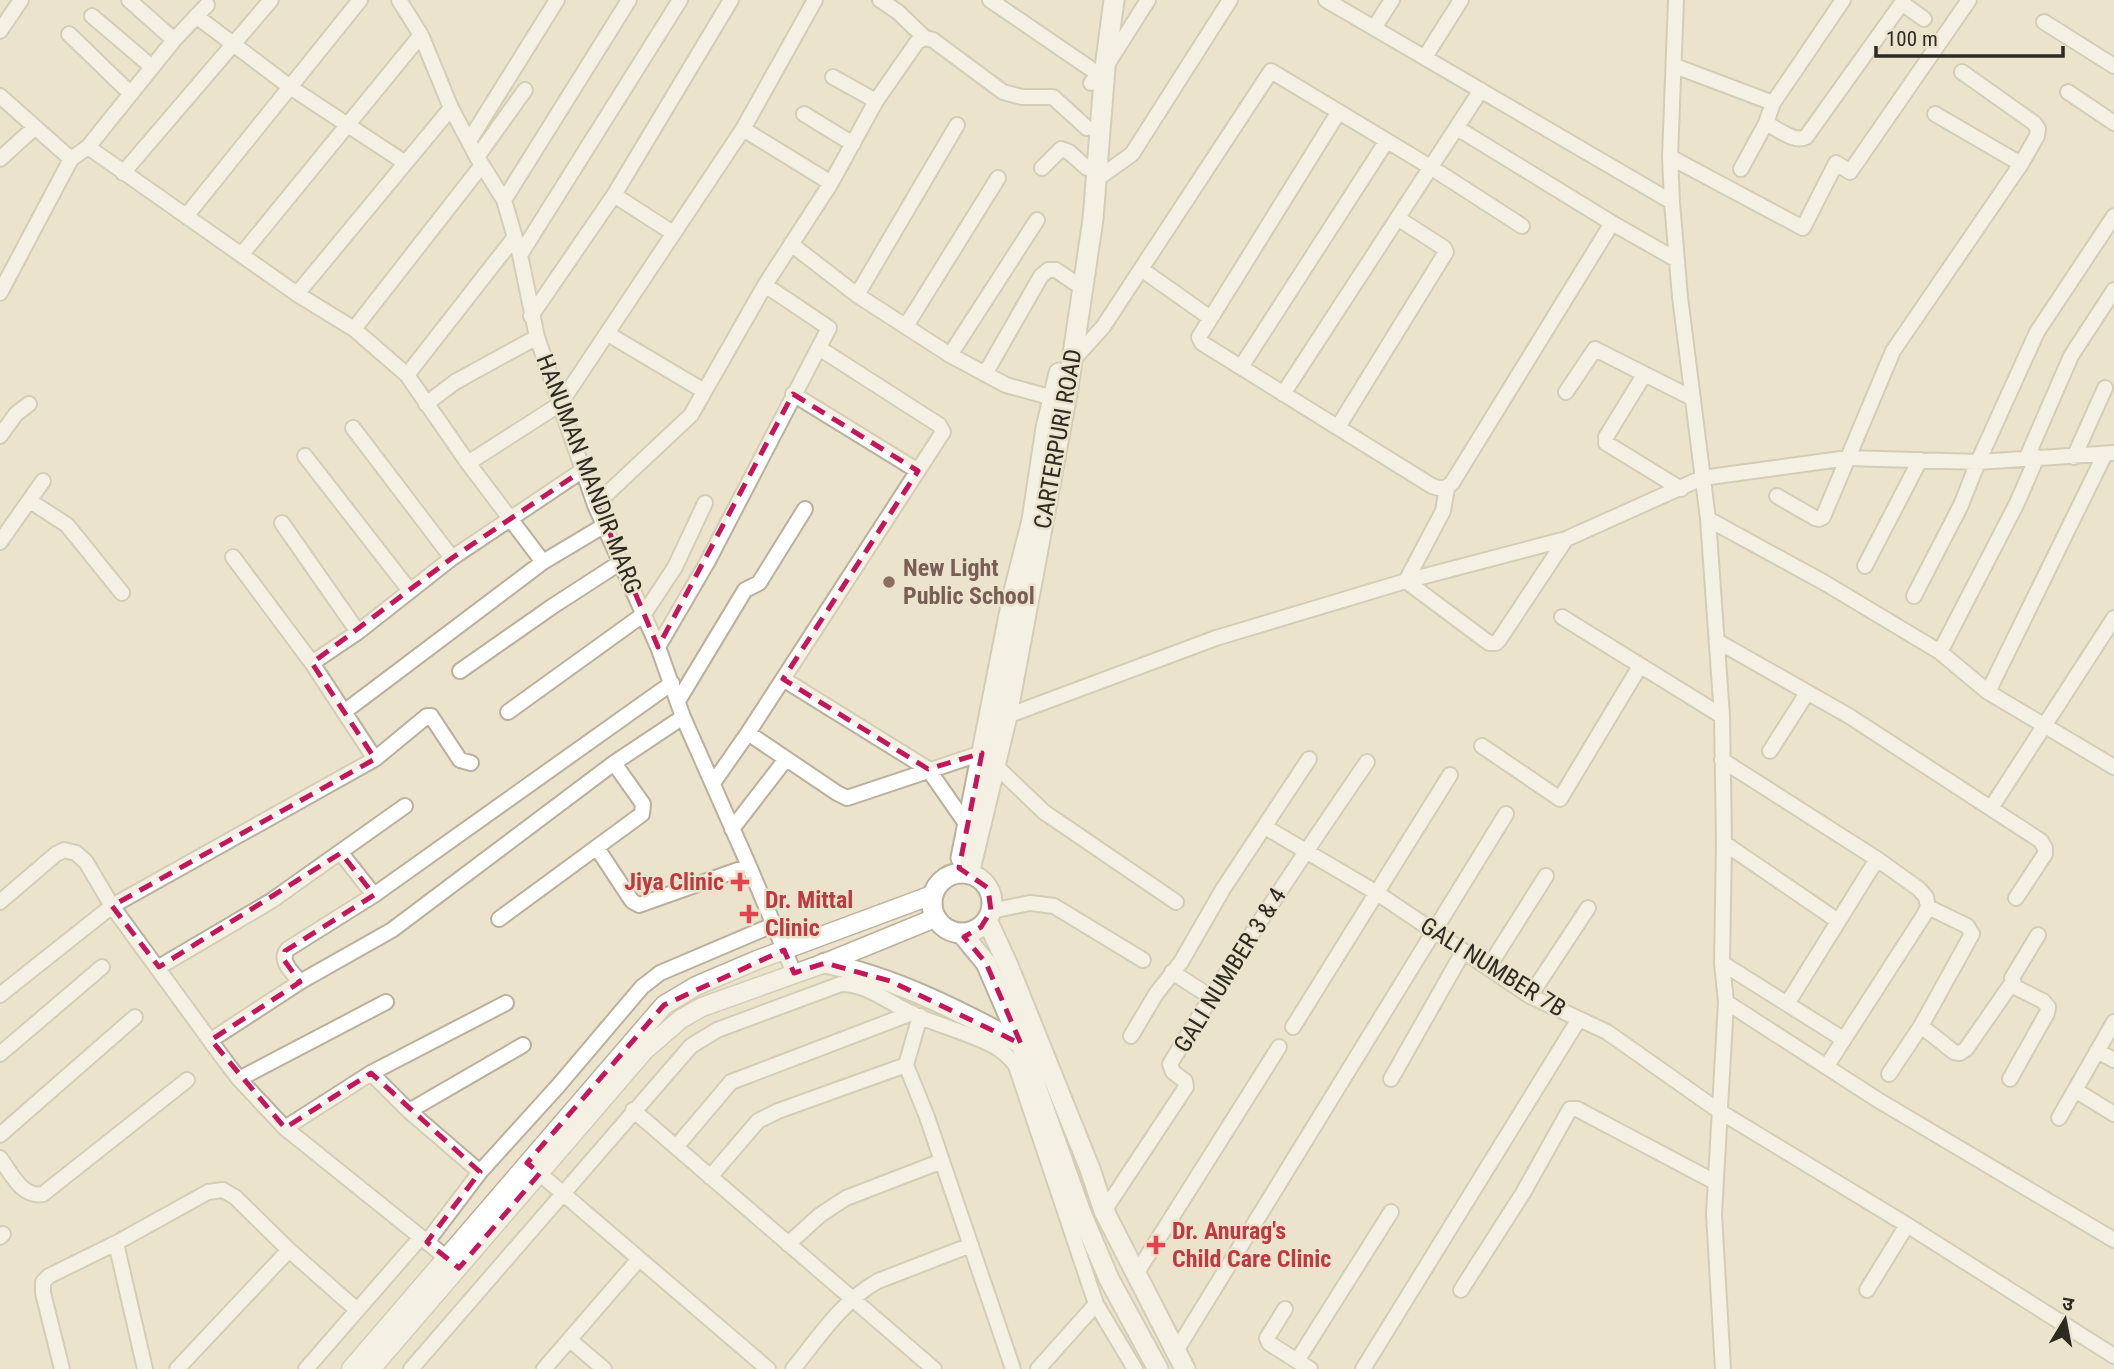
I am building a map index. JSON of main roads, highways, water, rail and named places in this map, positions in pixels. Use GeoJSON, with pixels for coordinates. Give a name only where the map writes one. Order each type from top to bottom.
{"type":"FeatureCollection","features":[{"type":"Feature","properties":{"kind":"main road","name":"CARTERPURI ROAD"},"geometry":{"type":"LineString","coordinates":[[964,873],[967,825],[1007,716],[1072,361],[1090,242],[1101,0]]}},
{"type":"Feature","properties":{"kind":"main road","name":"CARTERPURI ROAD"},"geometry":{"type":"LineString","coordinates":[[964,873],[989,759],[1013,595],[1032,520],[1053,398],[1069,325],[1092,174],[1087,128],[1096,74],[1114,0]]}},
{"type":"Feature","properties":{"kind":"main road"},"geometry":{"type":"LineString","coordinates":[[989,916],[973,932],[962,934],[944,929],[935,919],[931,906],[932,895],[946,877],[964,873],[980,879],[988,888],[992,899],[989,916],[1104,1211],[1185,1369]]}},
{"type":"Feature","properties":{"kind":"main road"},"geometry":{"type":"LineString","coordinates":[[962,934],[986,963],[1021,1044],[1095,1246],[1109,1279],[1158,1369]]}},
{"type":"Feature","properties":{"kind":"main road"},"geometry":{"type":"LineString","coordinates":[[825,963],[890,981],[1021,1044]]}},
{"type":"Feature","properties":{"kind":"place","name":"New Light Public School"},"geometry":{"type":"Point","coordinates":[889,582]}},
{"type":"Feature","properties":{"kind":"place","name":"Jiya Clinic"},"geometry":{"type":"Point","coordinates":[740,882]}},
{"type":"Feature","properties":{"kind":"place","name":"Dr. Mittal Clinic"},"geometry":{"type":"Point","coordinates":[749,914]}},
{"type":"Feature","properties":{"kind":"place","name":"Dr. Anurag's Child Care Clinic"},"geometry":{"type":"Point","coordinates":[1156,1245]}}]}
